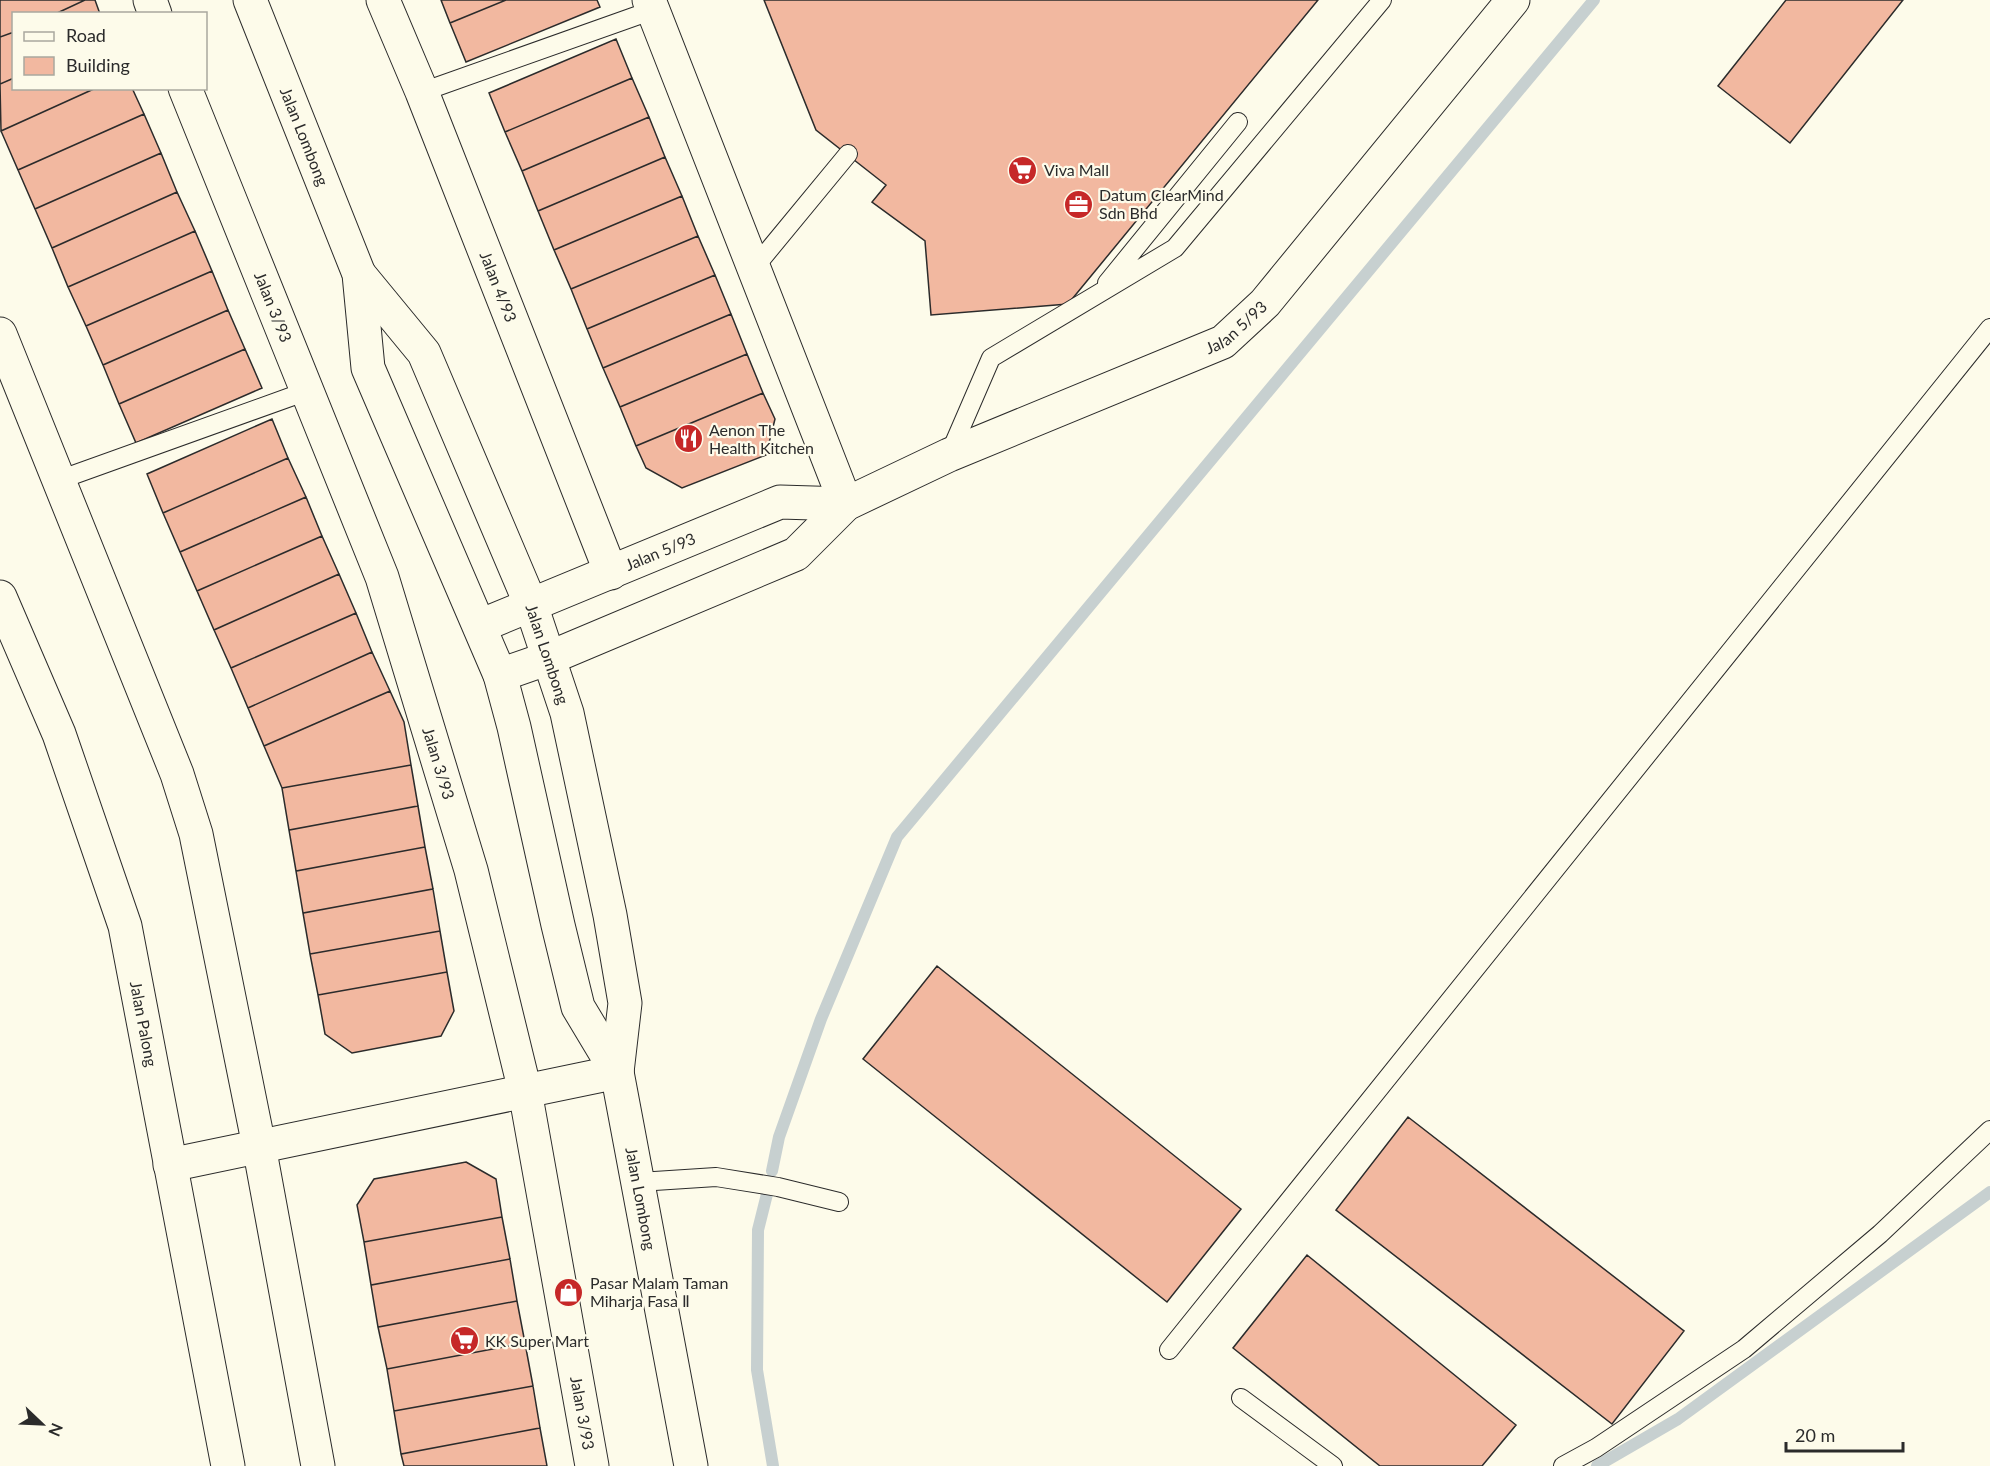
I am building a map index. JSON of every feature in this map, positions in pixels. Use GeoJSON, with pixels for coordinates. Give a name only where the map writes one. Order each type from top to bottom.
{"type":"FeatureCollection","features":[{"type":"Feature","properties":{"kind":"street","name":"Jalan Lombong"},"geometry":{"type":"LineString","coordinates":[[250,0],[359,274],[368,368],[500,675],[578,1007],[617,1072]]}},
{"type":"Feature","properties":{"kind":"street","name":"Jalan 4/93"},"geometry":{"type":"LineString","coordinates":[[383,0],[422,92],[611,573]]}},
{"type":"Feature","properties":{"kind":"street","name":"Jalan 5/93"},"geometry":{"type":"LineString","coordinates":[[500,675],[549,658],[796,554],[846,504],[949,455],[1223,342],[1265,303],[1513,0]]}},
{"type":"Feature","properties":{"kind":"street"},"geometry":{"type":"LineString","coordinates":[[651,5],[846,504]]}},
{"type":"Feature","properties":{"kind":"street","name":"Jalan 3/93"},"geometry":{"type":"LineString","coordinates":[[186,90],[382,577],[471,870],[525,1091],[592,1466]]}},
{"type":"Feature","properties":{"kind":"street","name":"Jalan Lombong"},"geometry":{"type":"LineString","coordinates":[[359,274],[424,352],[531,605],[567,713],[610,915],[625,1003],[617,1072],[691,1466]]}},
{"type":"Feature","properties":{"kind":"street"},"geometry":{"type":"LineString","coordinates":[[0,334],[177,774],[195,834],[259,1146],[318,1466]]}},
{"type":"Feature","properties":{"kind":"street","name":"Jalan 5/93"},"geometry":{"type":"LineString","coordinates":[[480,627],[780,502],[846,504]]}},
{"type":"Feature","properties":{"kind":"street","name":"Jalan Palong"},"geometry":{"type":"LineString","coordinates":[[0,597],[58,734],[125,926],[228,1466]]}},
{"type":"Feature","properties":{"kind":"street"},"geometry":{"type":"LineString","coordinates":[[170,1165],[617,1072]]}},
{"type":"Feature","properties":{"kind":"lane"},"geometry":{"type":"LineString","coordinates":[[949,455],[991,358],[1175,248],[1382,0]]}},
{"type":"Feature","properties":{"kind":"lane"},"geometry":{"type":"LineString","coordinates":[[422,92],[651,5]]}},
{"type":"Feature","properties":{"kind":"lane"},"geometry":{"type":"LineString","coordinates":[[1098,294],[1238,122]]}},
{"type":"Feature","properties":{"kind":"lane"},"geometry":{"type":"LineString","coordinates":[[754,268],[848,154]]}},
{"type":"Feature","properties":{"kind":"lane"},"geometry":{"type":"LineString","coordinates":[[1169,1350],[1990,328]]}},
{"type":"Feature","properties":{"kind":"lane"},"geometry":{"type":"LineString","coordinates":[[59,480],[307,391]]}},
{"type":"Feature","properties":{"kind":"lane"},"geometry":{"type":"LineString","coordinates":[[1563,1466],[1596,1448],[1744,1349],[1880,1234],[1990,1130]]}},
{"type":"Feature","properties":{"kind":"lane"},"geometry":{"type":"LineString","coordinates":[[639,1182],[716,1177],[778,1187],[839,1203]]}},
{"type":"Feature","properties":{"kind":"lane"},"geometry":{"type":"LineString","coordinates":[[1241,1398],[1333,1466]]}},
{"type":"Feature","properties":{"kind":"building"},"geometry":{"type":"Polygon","coordinates":[[[0,0],[85,0],[59,12],[12,12],[12,33],[0,37],[0,0]]]}},
{"type":"Feature","properties":{"kind":"building"},"geometry":{"type":"Polygon","coordinates":[[[85,0],[95,0],[99,12],[59,12],[85,0]]]}},
{"type":"Feature","properties":{"kind":"building"},"geometry":{"type":"Polygon","coordinates":[[[441,0],[506,0],[450,23],[441,0]]]}},
{"type":"Feature","properties":{"kind":"building"},"geometry":{"type":"Polygon","coordinates":[[[506,0],[597,0],[600,7],[466,62],[450,23],[506,0]]]}},
{"type":"Feature","properties":{"kind":"building","name":"Viva Mall"},"geometry":{"type":"Polygon","coordinates":[[[764,0],[1318,0],[1068,304],[931,315],[925,241],[872,202],[886,185],[816,130],[764,0]]]}},
{"type":"Feature","properties":{"kind":"building"},"geometry":{"type":"Polygon","coordinates":[[[1786,0],[1903,0],[1790,143],[1718,86],[1786,0]]]}},
{"type":"Feature","properties":{"kind":"building"},"geometry":{"type":"Polygon","coordinates":[[[12,33],[12,79],[0,84],[0,37],[12,33]]]}},
{"type":"Feature","properties":{"kind":"building"},"geometry":{"type":"Polygon","coordinates":[[[616,39],[632,78],[505,132],[489,93],[616,39]]]}},
{"type":"Feature","properties":{"kind":"building"},"geometry":{"type":"Polygon","coordinates":[[[632,78],[649,117],[522,171],[505,132],[632,78]]]}},
{"type":"Feature","properties":{"kind":"building"},"geometry":{"type":"Polygon","coordinates":[[[12,79],[12,90],[92,90],[1,131],[0,84],[12,79]]]}},
{"type":"Feature","properties":{"kind":"building"},"geometry":{"type":"Polygon","coordinates":[[[92,90],[133,90],[144,114],[18,170],[1,131],[92,90]]]}},
{"type":"Feature","properties":{"kind":"building"},"geometry":{"type":"Polygon","coordinates":[[[144,114],[161,153],[35,209],[18,170],[144,114]]]}},
{"type":"Feature","properties":{"kind":"building"},"geometry":{"type":"Polygon","coordinates":[[[649,117],[665,157],[538,211],[522,171],[649,117]]]}},
{"type":"Feature","properties":{"kind":"building"},"geometry":{"type":"Polygon","coordinates":[[[161,153],[177,192],[52,248],[35,209],[161,153]]]}},
{"type":"Feature","properties":{"kind":"building"},"geometry":{"type":"Polygon","coordinates":[[[665,157],[682,196],[554,250],[538,211],[665,157]]]}},
{"type":"Feature","properties":{"kind":"building"},"geometry":{"type":"Polygon","coordinates":[[[177,192],[195,231],[68,287],[52,248],[177,192]]]}},
{"type":"Feature","properties":{"kind":"building"},"geometry":{"type":"Polygon","coordinates":[[[682,196],[698,236],[571,289],[554,250],[682,196]]]}},
{"type":"Feature","properties":{"kind":"building"},"geometry":{"type":"Polygon","coordinates":[[[195,231],[212,271],[86,326],[68,287],[195,231]]]}},
{"type":"Feature","properties":{"kind":"building"},"geometry":{"type":"Polygon","coordinates":[[[698,236],[715,275],[587,329],[571,289],[698,236]]]}},
{"type":"Feature","properties":{"kind":"building"},"geometry":{"type":"Polygon","coordinates":[[[212,271],[228,310],[103,365],[86,326],[212,271]]]}},
{"type":"Feature","properties":{"kind":"building"},"geometry":{"type":"Polygon","coordinates":[[[715,275],[731,314],[603,368],[587,329],[715,275]]]}},
{"type":"Feature","properties":{"kind":"building"},"geometry":{"type":"Polygon","coordinates":[[[228,310],[245,349],[119,404],[103,365],[228,310]]]}},
{"type":"Feature","properties":{"kind":"building"},"geometry":{"type":"Polygon","coordinates":[[[731,314],[747,354],[620,407],[603,368],[731,314]]]}},
{"type":"Feature","properties":{"kind":"building"},"geometry":{"type":"Polygon","coordinates":[[[245,349],[262,388],[136,443],[119,404],[245,349]]]}},
{"type":"Feature","properties":{"kind":"building"},"geometry":{"type":"Polygon","coordinates":[[[747,354],[763,393],[636,446],[620,407],[747,354]]]}},
{"type":"Feature","properties":{"kind":"building"},"geometry":{"type":"Polygon","coordinates":[[[763,393],[775,419],[766,455],[682,488],[646,468],[636,446],[763,393]]]}},
{"type":"Feature","properties":{"kind":"building"},"geometry":{"type":"Polygon","coordinates":[[[272,419],[288,458],[163,513],[147,474],[272,419]]]}},
{"type":"Feature","properties":{"kind":"building"},"geometry":{"type":"Polygon","coordinates":[[[288,458],[306,497],[180,552],[163,513],[288,458]]]}},
{"type":"Feature","properties":{"kind":"building"},"geometry":{"type":"Polygon","coordinates":[[[306,497],[322,536],[197,591],[180,552],[306,497]]]}},
{"type":"Feature","properties":{"kind":"building"},"geometry":{"type":"Polygon","coordinates":[[[322,536],[339,574],[214,630],[197,591],[322,536]]]}},
{"type":"Feature","properties":{"kind":"building"},"geometry":{"type":"Polygon","coordinates":[[[339,574],[356,613],[231,668],[214,630],[339,574]]]}},
{"type":"Feature","properties":{"kind":"building"},"geometry":{"type":"Polygon","coordinates":[[[356,613],[372,652],[248,708],[231,668],[356,613]]]}},
{"type":"Feature","properties":{"kind":"building"},"geometry":{"type":"Polygon","coordinates":[[[372,652],[390,691],[264,746],[248,708],[372,652]]]}},
{"type":"Feature","properties":{"kind":"building"},"geometry":{"type":"Polygon","coordinates":[[[390,691],[404,722],[411,765],[282,788],[264,746],[390,691]]]}},
{"type":"Feature","properties":{"kind":"building"},"geometry":{"type":"Polygon","coordinates":[[[411,765],[418,806],[289,830],[282,788],[411,765]]]}},
{"type":"Feature","properties":{"kind":"building"},"geometry":{"type":"Polygon","coordinates":[[[418,806],[425,847],[296,871],[289,830],[418,806]]]}},
{"type":"Feature","properties":{"kind":"building"},"geometry":{"type":"Polygon","coordinates":[[[425,847],[433,889],[303,913],[296,871],[425,847]]]}},
{"type":"Feature","properties":{"kind":"building"},"geometry":{"type":"Polygon","coordinates":[[[433,889],[440,931],[310,954],[303,913],[433,889]]]}},
{"type":"Feature","properties":{"kind":"building"},"geometry":{"type":"Polygon","coordinates":[[[440,931],[447,972],[318,995],[310,954],[440,931]]]}},
{"type":"Feature","properties":{"kind":"building"},"geometry":{"type":"Polygon","coordinates":[[[937,966],[1241,1209],[1167,1302],[863,1059],[937,966]]]}},
{"type":"Feature","properties":{"kind":"building"},"geometry":{"type":"Polygon","coordinates":[[[447,972],[454,1011],[441,1036],[352,1053],[325,1034],[318,995],[447,972]]]}},
{"type":"Feature","properties":{"kind":"building"},"geometry":{"type":"Polygon","coordinates":[[[1408,1117],[1684,1331],[1612,1424],[1336,1210],[1408,1117]]]}},
{"type":"Feature","properties":{"kind":"building"},"geometry":{"type":"Polygon","coordinates":[[[466,1162],[496,1179],[502,1217],[364,1242],[357,1205],[374,1179],[466,1162]]]}},
{"type":"Feature","properties":{"kind":"building"},"geometry":{"type":"Polygon","coordinates":[[[502,1217],[510,1259],[371,1285],[364,1242],[502,1217]]]}},
{"type":"Feature","properties":{"kind":"building"},"geometry":{"type":"Polygon","coordinates":[[[1307,1255],[1516,1425],[1482,1466],[1380,1466],[1233,1348],[1307,1255]]]}},
{"type":"Feature","properties":{"kind":"building"},"geometry":{"type":"Polygon","coordinates":[[[510,1259],[517,1301],[378,1327],[371,1285],[510,1259]]]}},
{"type":"Feature","properties":{"kind":"building"},"geometry":{"type":"Polygon","coordinates":[[[517,1301],[525,1343],[387,1369],[378,1327],[517,1301]]]}},
{"type":"Feature","properties":{"kind":"building"},"geometry":{"type":"Polygon","coordinates":[[[525,1343],[533,1386],[394,1411],[387,1369],[525,1343]]]}},
{"type":"Feature","properties":{"kind":"building"},"geometry":{"type":"Polygon","coordinates":[[[533,1386],[540,1428],[401,1454],[394,1411],[533,1386]]]}},
{"type":"Feature","properties":{"kind":"building"},"geometry":{"type":"Polygon","coordinates":[[[540,1428],[547,1466],[404,1466],[401,1454],[540,1428]]]}},
{"type":"Feature","properties":{"kind":"waterway"},"geometry":{"type":"LineString","coordinates":[[772,1171],[779,1137],[821,1019],[897,837],[1594,0]]}},
{"type":"Feature","properties":{"kind":"waterway"},"geometry":{"type":"LineString","coordinates":[[1597,1466],[1678,1419],[1990,1192]]}},
{"type":"Feature","properties":{"kind":"waterway"},"geometry":{"type":"LineString","coordinates":[[767,1194],[758,1230],[757,1370],[773,1466]]}},
{"type":"Feature","properties":{"kind":"place","name":"Viva Mall"},"geometry":{"type":"Point","coordinates":[1023,170]}},
{"type":"Feature","properties":{"kind":"place","name":"Datum ClearMind Sdn Bhd"},"geometry":{"type":"Point","coordinates":[1078,204]}},
{"type":"Feature","properties":{"kind":"place","name":"Aenon The Health Kitchen"},"geometry":{"type":"Point","coordinates":[688,439]}},
{"type":"Feature","properties":{"kind":"place","name":"Pasar Malam Taman Miharja Fasa Ⅱ"},"geometry":{"type":"Point","coordinates":[569,1292]}},
{"type":"Feature","properties":{"kind":"place","name":"KK Super Mart"},"geometry":{"type":"Point","coordinates":[464,1341]}}]}
